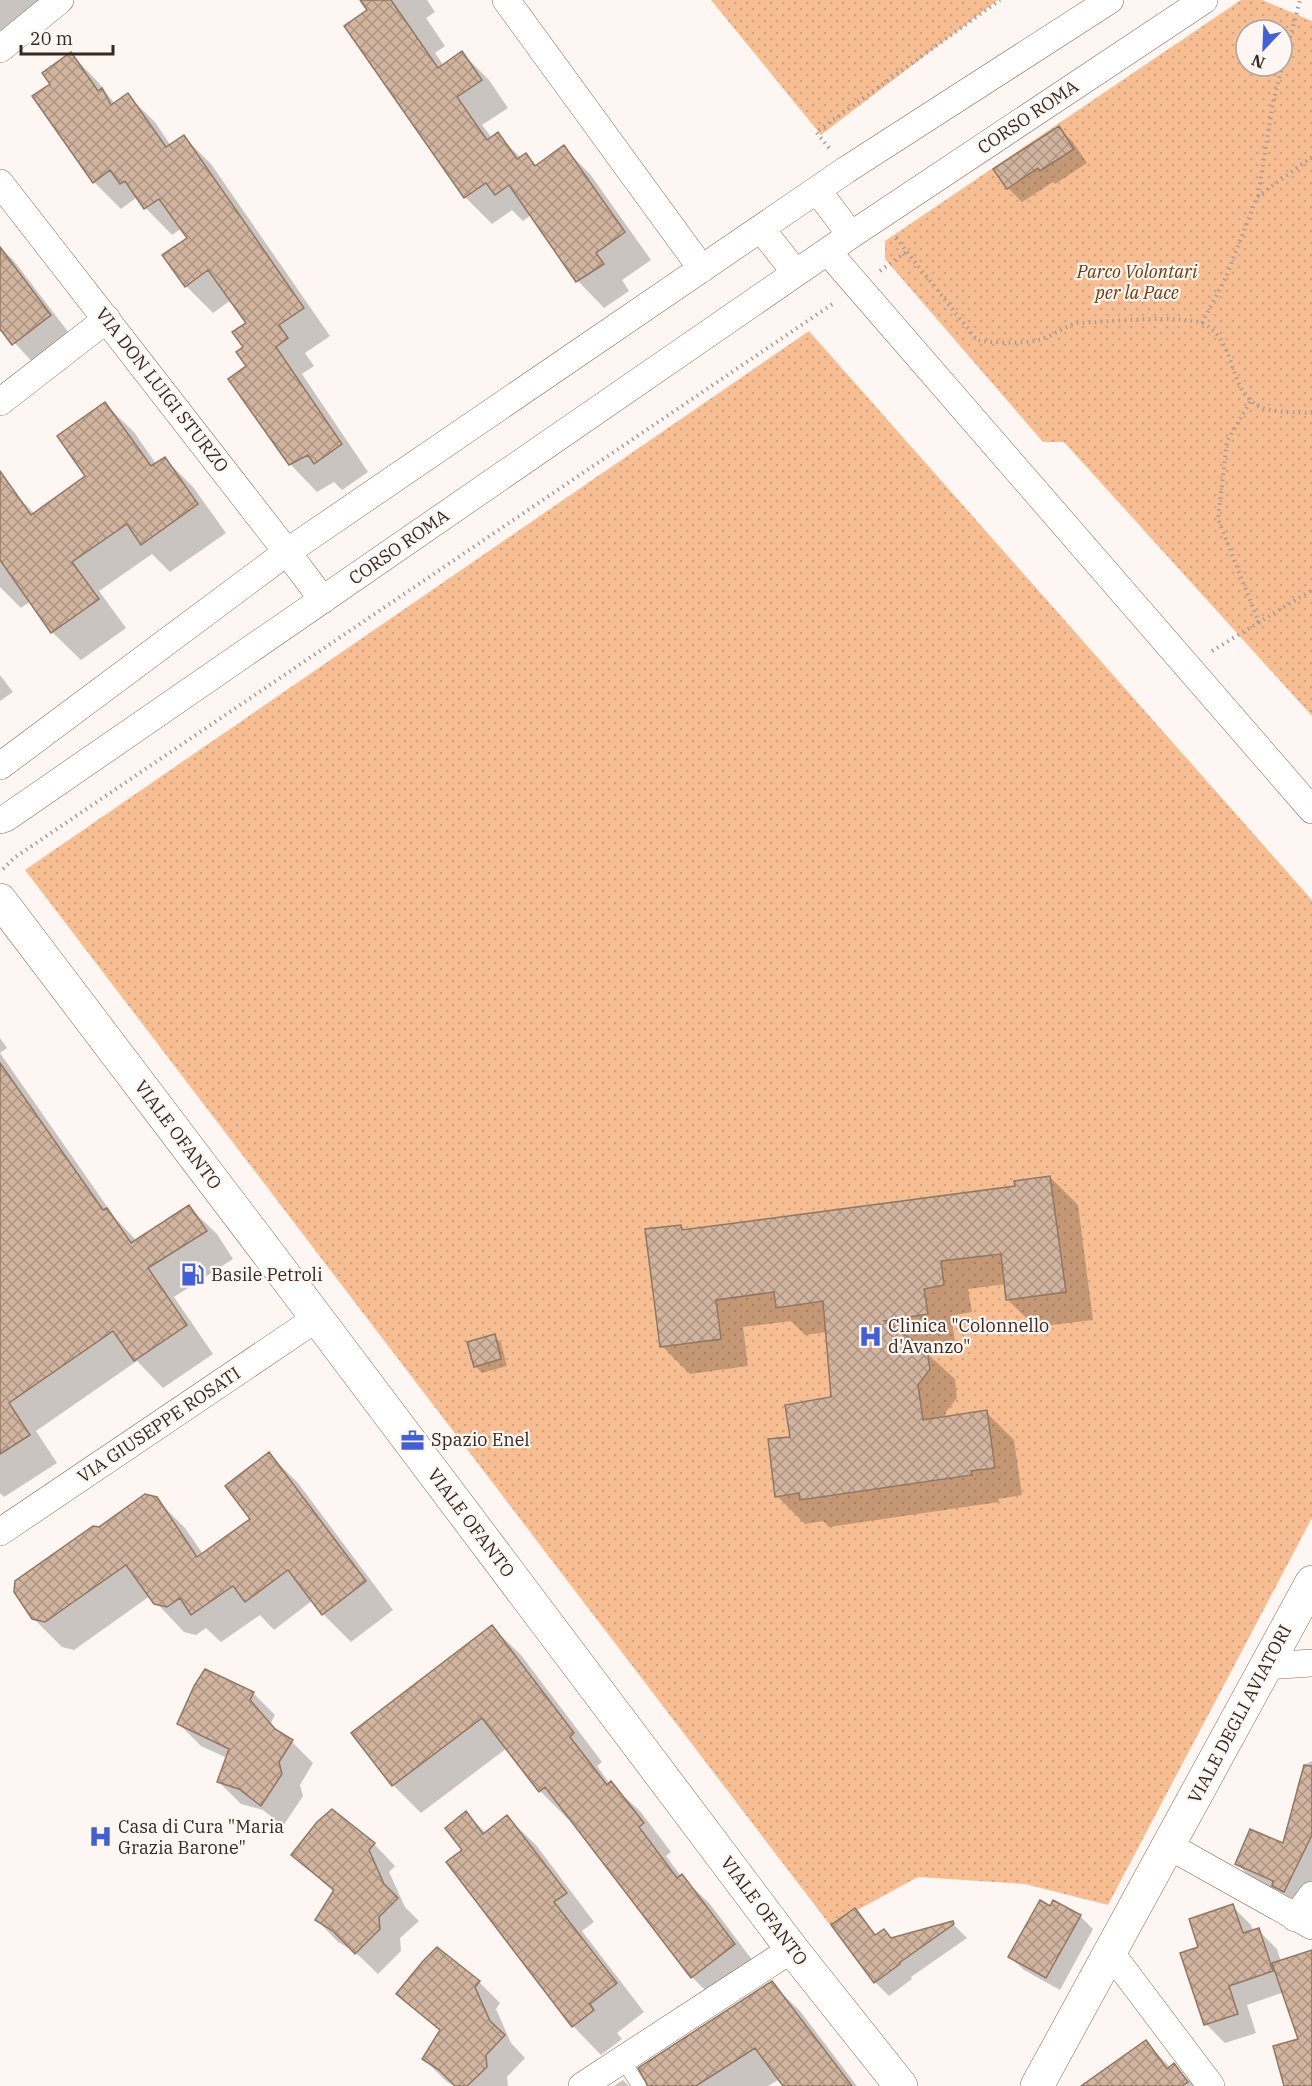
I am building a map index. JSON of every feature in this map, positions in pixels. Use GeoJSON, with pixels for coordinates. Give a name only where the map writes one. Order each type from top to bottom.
{"type":"FeatureCollection","features":[{"type":"Feature","properties":{"kind":"main road","name":"VIALE OFANTO"},"geometry":{"type":"LineString","coordinates":[[0,900],[792,1949],[901,2086]]}},
{"type":"Feature","properties":{"kind":"main road","name":"VIALE DEGLI AVIATORI"},"geometry":{"type":"LineString","coordinates":[[1037,2086],[1312,1582]]}},
{"type":"Feature","properties":{"kind":"street"},"geometry":{"type":"LineString","coordinates":[[0,49],[60,0]]}},
{"type":"Feature","properties":{"kind":"street"},"geometry":{"type":"LineString","coordinates":[[506,0],[702,270]]}},
{"type":"Feature","properties":{"kind":"street"},"geometry":{"type":"LineString","coordinates":[[0,766],[288,552],[817,190],[1110,0]]}},
{"type":"Feature","properties":{"kind":"street","name":"CORSO ROMA"},"geometry":{"type":"LineString","coordinates":[[0,820],[6,819],[851,235],[1204,0]]}},
{"type":"Feature","properties":{"kind":"street"},"geometry":{"type":"LineString","coordinates":[[817,190],[851,235]]}},
{"type":"Feature","properties":{"kind":"street","name":"VIA DON LUIGI STURZO"},"geometry":{"type":"LineString","coordinates":[[4,197],[107,319],[323,600]]}},
{"type":"Feature","properties":{"kind":"street"},"geometry":{"type":"LineString","coordinates":[[761,229],[796,273]]}},
{"type":"Feature","properties":{"kind":"street"},"geometry":{"type":"LineString","coordinates":[[828,252],[1312,810]]}},
{"type":"Feature","properties":{"kind":"street"},"geometry":{"type":"LineString","coordinates":[[0,402],[107,319]]}},
{"type":"Feature","properties":{"kind":"street","name":"VIA GIUSEPPE ROSATI"},"geometry":{"type":"LineString","coordinates":[[0,1532],[317,1318]]}},
{"type":"Feature","properties":{"kind":"street"},"geometry":{"type":"LineString","coordinates":[[1266,1666],[1312,1663]]}},
{"type":"Feature","properties":{"kind":"street"},"geometry":{"type":"LineString","coordinates":[[1169,1846],[1304,1922],[1312,1895]]}},
{"type":"Feature","properties":{"kind":"street"},"geometry":{"type":"LineString","coordinates":[[582,2086],[792,1949]]}},
{"type":"Feature","properties":{"kind":"street"},"geometry":{"type":"LineString","coordinates":[[1110,1952],[1211,2086]]}},
{"type":"Feature","properties":{"kind":"lane"},"geometry":{"type":"LineString","coordinates":[[623,2060],[639,2086]]}},
{"type":"Feature","properties":{"kind":"path"},"geometry":{"type":"LineString","coordinates":[[1202,322],[1226,277],[1257,197],[1273,102],[1300,0]]}},
{"type":"Feature","properties":{"kind":"path"},"geometry":{"type":"LineString","coordinates":[[1257,197],[1312,156]]}},
{"type":"Feature","properties":{"kind":"path"},"geometry":{"type":"LineString","coordinates":[[0,873],[24,851],[906,252],[977,340],[988,343],[1039,340],[1065,326],[1077,323],[1183,319],[1202,322],[1213,330],[1224,343],[1239,387],[1251,402],[1267,409],[1312,413]]}},
{"type":"Feature","properties":{"kind":"path"},"geometry":{"type":"LineString","coordinates":[[1251,402],[1227,441],[1218,519],[1259,622]]}},
{"type":"Feature","properties":{"kind":"path"},"geometry":{"type":"LineString","coordinates":[[1188,665],[1312,590]]}},
{"type":"Feature","properties":{"kind":"green space"},"geometry":{"type":"Polygon","coordinates":[[[711,0],[998,0],[821,135],[711,0]]]}},
{"type":"Feature","properties":{"kind":"green space","name":"Parco Volontari per la Pace"},"geometry":{"type":"Polygon","coordinates":[[[1241,0],[1262,0],[1312,21],[1312,716],[1064,442],[1043,442],[885,259],[885,241],[1241,0]]]}},
{"type":"Feature","properties":{"kind":"green space"},"geometry":{"type":"Polygon","coordinates":[[[809,331],[1312,900],[1312,1518],[1108,1905],[1025,1884],[918,1877],[830,1925],[25,870],[809,331]]]}},
{"type":"Feature","properties":{"kind":"building"},"geometry":{"type":"Polygon","coordinates":[[[360,0],[391,0],[438,68],[462,51],[482,80],[457,97],[487,140],[498,132],[517,159],[526,153],[535,166],[564,145],[625,232],[596,253],[604,264],[576,282],[509,185],[495,195],[486,183],[464,198],[344,26],[367,10],[360,0]]]}},
{"type":"Feature","properties":{"kind":"building"},"geometry":{"type":"Polygon","coordinates":[[[71,52],[98,91],[102,88],[111,105],[128,93],[166,147],[184,135],[304,308],[279,325],[288,338],[276,347],[342,444],[314,464],[308,455],[289,465],[228,379],[246,366],[236,352],[243,347],[232,332],[246,323],[208,270],[185,287],[162,255],[187,238],[159,199],[144,209],[125,181],[120,184],[110,170],[93,183],[32,96],[50,84],[42,73],[71,52]]]}},
{"type":"Feature","properties":{"kind":"building"},"geometry":{"type":"Polygon","coordinates":[[[1059,126],[1074,149],[1040,171],[1038,168],[1007,189],[993,169],[1059,126]]]}},
{"type":"Feature","properties":{"kind":"building"},"geometry":{"type":"Polygon","coordinates":[[[0,247],[51,315],[12,345],[0,329],[0,247]]]}},
{"type":"Feature","properties":{"kind":"building"},"geometry":{"type":"Polygon","coordinates":[[[105,402],[151,466],[165,457],[198,504],[141,545],[127,524],[72,562],[99,599],[51,633],[0,560],[0,471],[31,515],[85,476],[57,436],[105,402]]]}},
{"type":"Feature","properties":{"kind":"building"},"geometry":{"type":"Polygon","coordinates":[[[0,1063],[103,1210],[107,1208],[131,1243],[189,1205],[207,1231],[148,1268],[187,1325],[134,1361],[113,1331],[9,1403],[30,1435],[0,1454],[0,1063]]]}},
{"type":"Feature","properties":{"kind":"building","name":"Clinica \"Colonnello d'Avanzo\""},"geometry":{"type":"Polygon","coordinates":[[[1050,1176],[1066,1292],[1006,1300],[1001,1254],[941,1261],[944,1285],[924,1289],[928,1314],[884,1321],[927,1350],[930,1369],[918,1385],[923,1420],[987,1410],[995,1468],[971,1471],[972,1475],[800,1500],[799,1493],[775,1497],[768,1439],[790,1437],[785,1405],[831,1397],[823,1301],[776,1308],[774,1292],[716,1300],[721,1339],[660,1347],[645,1229],[681,1225],[682,1230],[1015,1186],[1014,1181],[1050,1176]]]}},
{"type":"Feature","properties":{"kind":"building"},"geometry":{"type":"Polygon","coordinates":[[[495,1334],[501,1359],[474,1367],[467,1342],[495,1334]]]}},
{"type":"Feature","properties":{"kind":"building"},"geometry":{"type":"Polygon","coordinates":[[[269,1452],[366,1581],[322,1615],[288,1570],[245,1602],[233,1586],[191,1615],[180,1598],[167,1607],[154,1604],[126,1565],[45,1622],[32,1619],[14,1592],[15,1581],[93,1526],[99,1527],[145,1494],[157,1497],[197,1557],[250,1519],[225,1486],[269,1452]]]}},
{"type":"Feature","properties":{"kind":"building"},"geometry":{"type":"Polygon","coordinates":[[[492,1625],[574,1733],[570,1737],[607,1785],[611,1781],[644,1823],[639,1827],[677,1878],[682,1874],[735,1944],[691,1978],[545,1787],[539,1792],[482,1718],[392,1786],[351,1733],[492,1625]]]}},
{"type":"Feature","properties":{"kind":"building"},"geometry":{"type":"Polygon","coordinates":[[[205,1669],[254,1692],[250,1700],[275,1729],[293,1740],[279,1762],[282,1774],[261,1806],[239,1789],[217,1782],[229,1749],[177,1724],[194,1686],[205,1669]]]}},
{"type":"Feature","properties":{"kind":"building"},"geometry":{"type":"Polygon","coordinates":[[[1304,1765],[1312,1766],[1312,1835],[1284,1892],[1272,1886],[1273,1881],[1235,1864],[1250,1829],[1283,1843],[1304,1765]]]}},
{"type":"Feature","properties":{"kind":"building"},"geometry":{"type":"Polygon","coordinates":[[[332,1809],[375,1843],[369,1850],[384,1884],[398,1898],[379,1917],[380,1929],[355,1954],[333,1931],[315,1920],[334,1890],[291,1855],[317,1822],[332,1809]]]}},
{"type":"Feature","properties":{"kind":"building"},"geometry":{"type":"Polygon","coordinates":[[[466,1811],[483,1834],[507,1815],[567,1893],[554,1902],[617,1983],[590,2004],[594,2010],[572,2027],[446,1862],[462,1850],[445,1828],[466,1811]]]}},
{"type":"Feature","properties":{"kind":"building"},"geometry":{"type":"Polygon","coordinates":[[[1040,1900],[1050,1906],[1053,1900],[1081,1915],[1046,1978],[1008,1957],[1040,1900]]]}},
{"type":"Feature","properties":{"kind":"building"},"geometry":{"type":"Polygon","coordinates":[[[1233,1904],[1243,1933],[1259,1928],[1273,1971],[1229,1986],[1238,2014],[1204,2025],[1180,1953],[1198,1947],[1189,1919],[1233,1904]]]}},
{"type":"Feature","properties":{"kind":"building"},"geometry":{"type":"Polygon","coordinates":[[[855,1908],[875,1935],[884,1929],[891,1938],[953,1921],[954,1924],[874,1983],[831,1925],[855,1908]]]}},
{"type":"Feature","properties":{"kind":"building"},"geometry":{"type":"Polygon","coordinates":[[[437,1947],[480,1981],[475,1987],[490,2021],[505,2035],[486,2055],[487,2067],[467,2086],[455,2086],[439,2070],[422,2059],[440,2030],[396,1994],[437,1947]]]}},
{"type":"Feature","properties":{"kind":"building"},"geometry":{"type":"Polygon","coordinates":[[[1312,1950],[1312,2086],[1284,2086],[1273,2046],[1298,2039],[1272,1963],[1312,1950]]]}},
{"type":"Feature","properties":{"kind":"building"},"geometry":{"type":"Polygon","coordinates":[[[772,1981],[852,2086],[783,2086],[755,2048],[696,2086],[648,2086],[638,2068],[772,1981]]]}},
{"type":"Feature","properties":{"kind":"building"},"geometry":{"type":"Polygon","coordinates":[[[1146,2040],[1167,2069],[1174,2063],[1188,2082],[1182,2086],[1081,2086],[1146,2040]]]}},
{"type":"Feature","properties":{"kind":"place","name":"Basile Petroli"},"geometry":{"type":"Point","coordinates":[193,1275]}},
{"type":"Feature","properties":{"kind":"place","name":"Clinica \"Colonnello d'Avanzo\""},"geometry":{"type":"Point","coordinates":[870,1336]}},
{"type":"Feature","properties":{"kind":"place","name":"Spazio Enel"},"geometry":{"type":"Point","coordinates":[413,1440]}},
{"type":"Feature","properties":{"kind":"place","name":"Casa di Cura \"Maria Grazia Barone\""},"geometry":{"type":"Point","coordinates":[100,1837]}}]}
